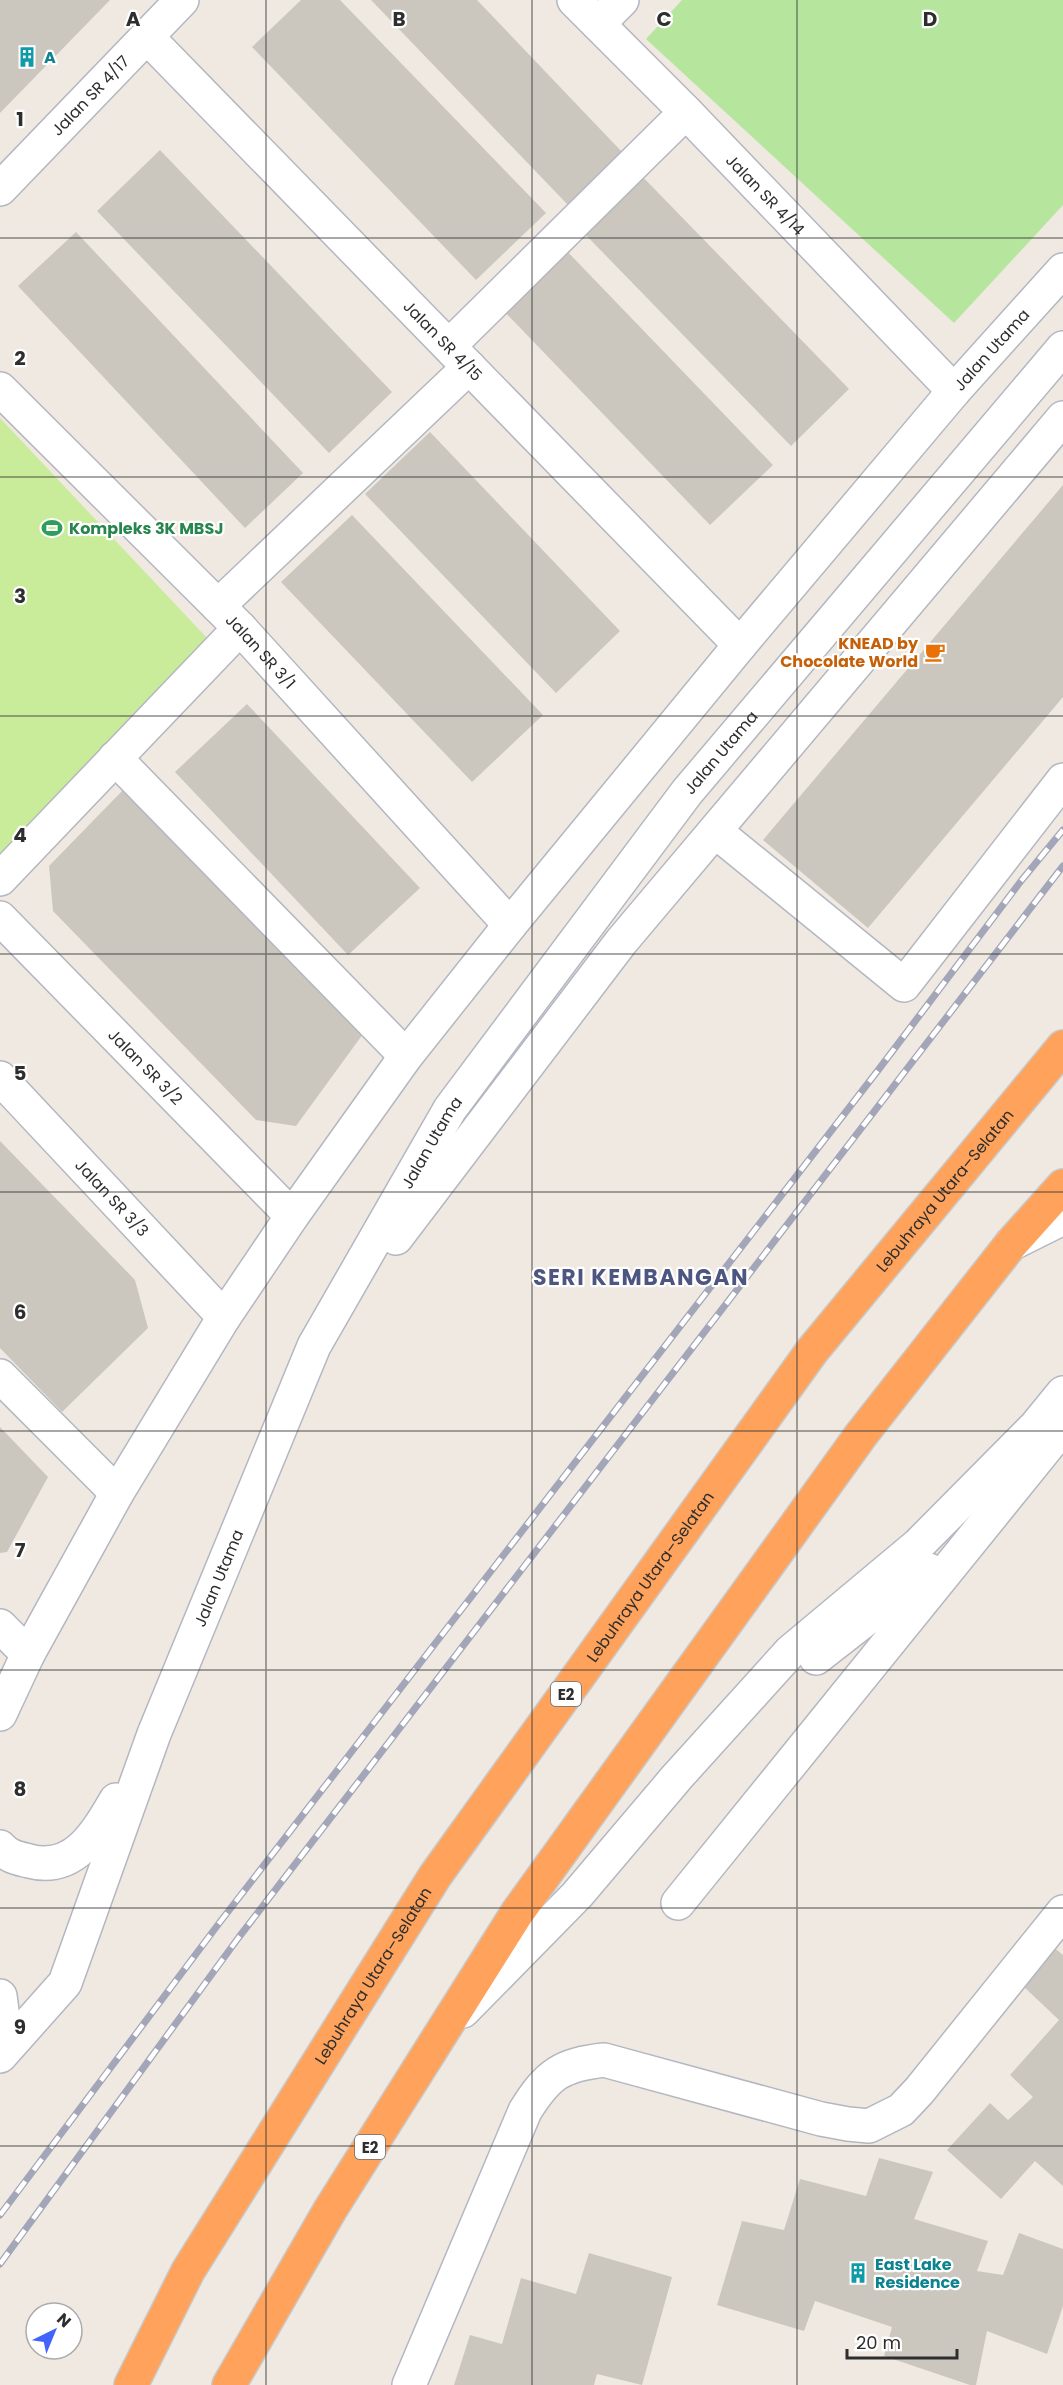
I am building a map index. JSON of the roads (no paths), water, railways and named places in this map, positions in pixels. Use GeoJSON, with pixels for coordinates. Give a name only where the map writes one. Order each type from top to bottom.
{"type":"FeatureCollection","features":[{"type":"Feature","properties":{"kind":"highway","name":"Lebuhraya Utara–Selatan"},"geometry":{"type":"LineString","coordinates":[[131,2385],[188,2271],[435,1876],[812,1351],[1063,1047]]}},
{"type":"Feature","properties":{"kind":"highway","name":"E2"},"geometry":{"type":"LineString","coordinates":[[230,2385],[330,2210],[517,1913],[861,1435],[1011,1244],[1063,1186]]}},
{"type":"Feature","properties":{"kind":"street","name":"Jalan SR 4/17"},"geometry":{"type":"LineString","coordinates":[[0,189],[182,0]]}},
{"type":"Feature","properties":{"kind":"street","name":"Jalan SR 4/14"},"geometry":{"type":"LineString","coordinates":[[574,0],[686,112],[954,391]]}},
{"type":"Feature","properties":{"kind":"street"},"geometry":{"type":"LineString","coordinates":[[598,24],[622,0]]}},
{"type":"Feature","properties":{"kind":"street","name":"Jalan SR 4/15"},"geometry":{"type":"LineString","coordinates":[[147,37],[740,645]]}},
{"type":"Feature","properties":{"kind":"street"},"geometry":{"type":"LineString","coordinates":[[0,879],[115,758],[229,617],[459,357],[686,112]]}},
{"type":"Feature","properties":{"kind":"street","name":"Jalan Utama"},"geometry":{"type":"LineString","coordinates":[[0,1714],[28,1654],[117,1493],[224,1317],[292,1216],[406,1056],[510,925],[740,645],[954,391],[1063,270]]}},
{"type":"Feature","properties":{"kind":"street","name":"Jalan Utama"},"geometry":{"type":"LineString","coordinates":[[0,2056],[65,1983],[154,1734],[314,1346],[450,1109],[687,792],[1063,348]]}},
{"type":"Feature","properties":{"kind":"street","name":"Jalan SR 3/1"},"geometry":{"type":"LineString","coordinates":[[0,389],[229,617],[510,925]]}},
{"type":"Feature","properties":{"kind":"street"},"geometry":{"type":"LineString","coordinates":[[314,1346],[621,942],[1063,418]]}},
{"type":"Feature","properties":{"kind":"street"},"geometry":{"type":"LineString","coordinates":[[115,758],[406,1056]]}},
{"type":"Feature","properties":{"kind":"street"},"geometry":{"type":"LineString","coordinates":[[715,831],[904,985],[1063,780]]}},
{"type":"Feature","properties":{"kind":"street","name":"Jalan SR 3/2"},"geometry":{"type":"LineString","coordinates":[[0,918],[292,1216]]}},
{"type":"Feature","properties":{"kind":"street","name":"Jalan SR 3/3"},"geometry":{"type":"LineString","coordinates":[[0,1078],[224,1317]]}},
{"type":"Feature","properties":{"kind":"street"},"geometry":{"type":"LineString","coordinates":[[1011,1244],[1063,1218]]}},
{"type":"Feature","properties":{"kind":"street"},"geometry":{"type":"LineString","coordinates":[[0,1376],[117,1493]]}},
{"type":"Feature","properties":{"kind":"street"},"geometry":{"type":"LineString","coordinates":[[442,2033],[577,1895],[790,1652],[918,1545],[1036,1426],[1063,1393]]}},
{"type":"Feature","properties":{"kind":"street"},"geometry":{"type":"LineString","coordinates":[[678,1903],[1063,1427]]}},
{"type":"Feature","properties":{"kind":"street"},"geometry":{"type":"LineString","coordinates":[[714,1737],[908,1588],[992,1516]]}},
{"type":"Feature","properties":{"kind":"street"},"geometry":{"type":"LineString","coordinates":[[0,1626],[28,1654]]}},
{"type":"Feature","properties":{"kind":"street"},"geometry":{"type":"LineString","coordinates":[[0,1847],[8,1856],[45,1865],[76,1855],[98,1832],[154,1734]]}},
{"type":"Feature","properties":{"kind":"street"},"geometry":{"type":"LineString","coordinates":[[409,2385],[525,2111],[538,2090],[556,2073],[576,2063],[604,2060],[822,2119],[869,2126],[902,2110],[1063,1912]]}},
{"type":"Feature","properties":{"kind":"street"},"geometry":{"type":"LineString","coordinates":[[0,1996],[2,2012],[0,2017]]}},
{"type":"Feature","properties":{"kind":"railway"},"geometry":{"type":"LineString","coordinates":[[0,2215],[220,1922],[879,1069],[1021,881],[1063,830]]}},
{"type":"Feature","properties":{"kind":"railway"},"geometry":{"type":"LineString","coordinates":[[0,2264],[239,1937],[1063,866]]}},
{"type":"Feature","properties":{"kind":"place","name":"A"},"geometry":{"type":"Point","coordinates":[27,57]}},
{"type":"Feature","properties":{"kind":"place","name":"Kompleks 3K MBSJ"},"geometry":{"type":"Point","coordinates":[52,528]}},
{"type":"Feature","properties":{"kind":"place","name":"KNEAD by Chocolate World"},"geometry":{"type":"Point","coordinates":[935,652]}},
{"type":"Feature","properties":{"kind":"place","name":"East Lake Residence"},"geometry":{"type":"Point","coordinates":[858,2273]}},
{"type":"Feature","properties":{"kind":"district","name":"SERI KEMBANGAN"},"geometry":{"type":"Point","coordinates":[641,1277]}}]}
